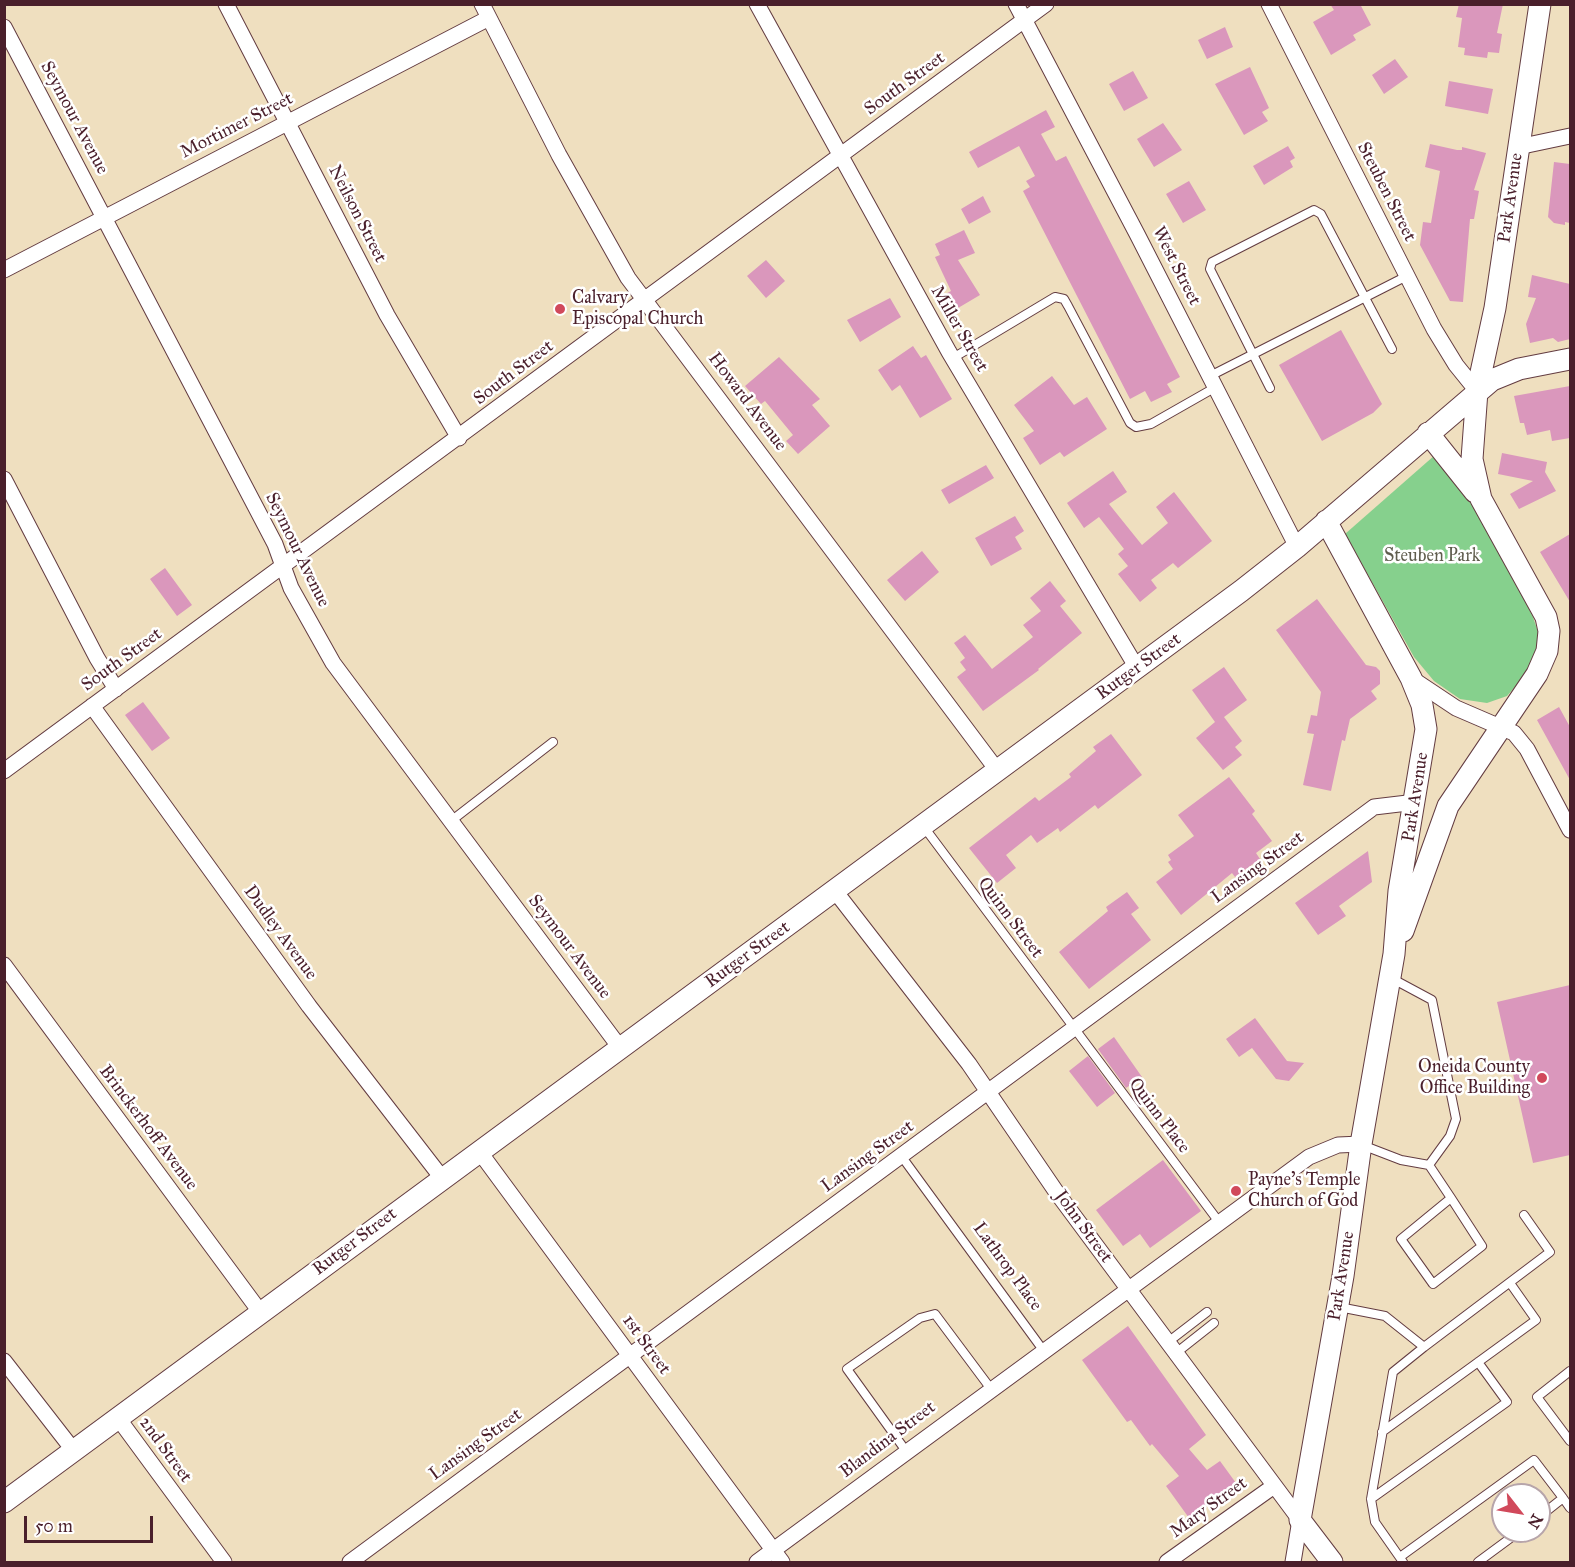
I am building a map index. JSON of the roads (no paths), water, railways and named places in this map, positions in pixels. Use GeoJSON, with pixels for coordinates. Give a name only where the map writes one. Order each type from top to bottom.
{"type":"FeatureCollection","features":[{"type":"Feature","properties":{"kind":"street","name":"Neilson Street"},"geometry":{"type":"LineString","coordinates":[[226,4],[387,315],[459,438]]}},
{"type":"Feature","properties":{"kind":"street","name":"Miller Street"},"geometry":{"type":"LineString","coordinates":[[757,4],[839,157],[953,358],[1137,668]]}},
{"type":"Feature","properties":{"kind":"street","name":"West Street"},"geometry":{"type":"LineString","coordinates":[[1016,4],[1298,547]]}},
{"type":"Feature","properties":{"kind":"street","name":"South Street"},"geometry":{"type":"LineString","coordinates":[[4,771],[1046,4]]}},
{"type":"Feature","properties":{"kind":"street","name":"Steuben Street"},"geometry":{"type":"LineString","coordinates":[[1269,4],[1407,276],[1456,365],[1477,391]]}},
{"type":"Feature","properties":{"kind":"street","name":"Park Avenue"},"geometry":{"type":"LineString","coordinates":[[1477,391],[1495,308],[1540,4]]}},
{"type":"Feature","properties":{"kind":"street","name":"Mortimer Street"},"geometry":{"type":"LineString","coordinates":[[4,270],[288,121],[485,11]]}},
{"type":"Feature","properties":{"kind":"street","name":"Howard Avenue"},"geometry":{"type":"LineString","coordinates":[[485,11],[565,165],[628,278],[997,770]]}},
{"type":"Feature","properties":{"kind":"street","name":"Seymour Avenue"},"geometry":{"type":"LineString","coordinates":[[4,27],[274,544],[291,588],[333,663],[621,1048]]}},
{"type":"Feature","properties":{"kind":"street"},"geometry":{"type":"LineString","coordinates":[[1518,147],[1570,136]]}},
{"type":"Feature","properties":{"kind":"street","name":"Rutger Street"},"geometry":{"type":"LineString","coordinates":[[4,1502],[478,1151],[835,891],[1298,547],[1492,380],[1519,369],[1570,359]]}},
{"type":"Feature","properties":{"kind":"street"},"geometry":{"type":"LineString","coordinates":[[1477,391],[1472,459],[1481,499]]}},
{"type":"Feature","properties":{"kind":"street"},"geometry":{"type":"LineString","coordinates":[[1428,433],[1481,499],[1546,617],[1549,631],[1547,651],[1537,674],[1501,726]]}},
{"type":"Feature","properties":{"kind":"street"},"geometry":{"type":"LineString","coordinates":[[4,479],[116,689]]}},
{"type":"Feature","properties":{"kind":"street"},"geometry":{"type":"LineString","coordinates":[[1326,521],[1411,678],[1456,708],[1501,726],[1514,734],[1527,749],[1570,830]]}},
{"type":"Feature","properties":{"kind":"street","name":"Park Avenue"},"geometry":{"type":"LineString","coordinates":[[1293,1563],[1338,1307],[1361,1144],[1394,954],[1399,891],[1416,802],[1426,729],[1422,705],[1411,678]]}},
{"type":"Feature","properties":{"kind":"street","name":"Dudley Avenue"},"geometry":{"type":"LineString","coordinates":[[93,706],[309,1006],[442,1178]]}},
{"type":"Feature","properties":{"kind":"street","name":"Park Avenue"},"geometry":{"type":"LineString","coordinates":[[1394,954],[1448,806],[1501,726]]}},
{"type":"Feature","properties":{"kind":"street","name":"Lansing Street"},"geometry":{"type":"LineString","coordinates":[[350,1563],[1374,807],[1416,802]]}},
{"type":"Feature","properties":{"kind":"street","name":"John Street"},"geometry":{"type":"LineString","coordinates":[[835,891],[988,1093],[1057,1193],[1332,1563]]}},
{"type":"Feature","properties":{"kind":"street","name":"Brinckerhoff Avenue"},"geometry":{"type":"LineString","coordinates":[[4,965],[261,1313]]}},
{"type":"Feature","properties":{"kind":"street"},"geometry":{"type":"LineString","coordinates":[[1043,1350],[1310,1157],[1338,1145],[1361,1144]]}},
{"type":"Feature","properties":{"kind":"street","name":"1st Street"},"geometry":{"type":"LineString","coordinates":[[478,1151],[777,1556]]}},
{"type":"Feature","properties":{"kind":"street","name":"Blandina Street"},"geometry":{"type":"LineString","coordinates":[[757,1563],[777,1556],[906,1451],[1043,1350]]}},
{"type":"Feature","properties":{"kind":"street"},"geometry":{"type":"LineString","coordinates":[[4,1360],[74,1451]]}},
{"type":"Feature","properties":{"kind":"street","name":"2nd Street"},"geometry":{"type":"LineString","coordinates":[[118,1418],[224,1563]]}},
{"type":"Feature","properties":{"kind":"street","name":"Mary Street"},"geometry":{"type":"LineString","coordinates":[[1167,1563],[1274,1486]]}},
{"type":"Feature","properties":{"kind":"lane"},"geometry":{"type":"LineString","coordinates":[[1270,388],[1210,270],[1212,262],[1314,210],[1321,214],[1392,349]]}},
{"type":"Feature","properties":{"kind":"lane"},"geometry":{"type":"LineString","coordinates":[[953,358],[1055,297],[1064,299],[1130,423],[1136,427],[1151,424],[1253,355],[1407,276]]}},
{"type":"Feature","properties":{"kind":"lane"},"geometry":{"type":"LineString","coordinates":[[451,821],[553,742]]}},
{"type":"Feature","properties":{"kind":"lane","name":"Quinn Street"},"geometry":{"type":"LineString","coordinates":[[923,826],[1074,1028]]}},
{"type":"Feature","properties":{"kind":"lane"},"geometry":{"type":"LineString","coordinates":[[1390,977],[1432,1000],[1455,1119],[1450,1136],[1429,1165]]}},
{"type":"Feature","properties":{"kind":"lane","name":"Quinn Place"},"geometry":{"type":"LineString","coordinates":[[1074,1028],[1219,1222]]}},
{"type":"Feature","properties":{"kind":"lane"},"geometry":{"type":"LineString","coordinates":[[1361,1144],[1401,1160],[1429,1165],[1451,1198],[1482,1246],[1433,1284],[1401,1239],[1451,1198]]}},
{"type":"Feature","properties":{"kind":"lane","name":"Lathrop Place"},"geometry":{"type":"LineString","coordinates":[[902,1157],[1043,1350]]}},
{"type":"Feature","properties":{"kind":"lane"},"geometry":{"type":"LineString","coordinates":[[1524,1215],[1550,1252],[1393,1372],[1371,1499],[1375,1522],[1402,1560],[1534,1460],[1570,1508]]}},
{"type":"Feature","properties":{"kind":"lane"},"geometry":{"type":"LineString","coordinates":[[1382,1432],[1536,1320],[1510,1282]]}},
{"type":"Feature","properties":{"kind":"lane"},"geometry":{"type":"LineString","coordinates":[[1338,1307],[1385,1316],[1424,1347]]}},
{"type":"Feature","properties":{"kind":"lane"},"geometry":{"type":"LineString","coordinates":[[1172,1348],[1207,1312]]}},
{"type":"Feature","properties":{"kind":"lane"},"geometry":{"type":"LineString","coordinates":[[906,1451],[847,1369],[920,1318],[935,1314],[991,1389]]}},
{"type":"Feature","properties":{"kind":"lane"},"geometry":{"type":"LineString","coordinates":[[1172,1348],[1214,1323]]}},
{"type":"Feature","properties":{"kind":"lane"},"geometry":{"type":"LineString","coordinates":[[1371,1499],[1507,1402],[1478,1362]]}},
{"type":"Feature","properties":{"kind":"lane"},"geometry":{"type":"LineString","coordinates":[[1570,1371],[1537,1397],[1570,1441]]}},
{"type":"Feature","properties":{"kind":"lane"},"geometry":{"type":"LineString","coordinates":[[1551,1507],[1563,1498]]}},
{"type":"Feature","properties":{"kind":"lane"},"geometry":{"type":"LineString","coordinates":[[1478,1563],[1504,1543]]}},
{"type":"Feature","properties":{"kind":"place","name":"Calvary Episcopal Church"},"geometry":{"type":"Point","coordinates":[560,309]}},
{"type":"Feature","properties":{"kind":"place","name":"Oneida County Office Building"},"geometry":{"type":"Point","coordinates":[1542,1078]}},
{"type":"Feature","properties":{"kind":"place","name":"Payne's Temple Church of God"},"geometry":{"type":"Point","coordinates":[1236,1191]}},
{"type":"Feature","properties":{"kind":"park label","name":"Steuben Park"},"geometry":{"type":"Point","coordinates":[1432,557]}}]}
